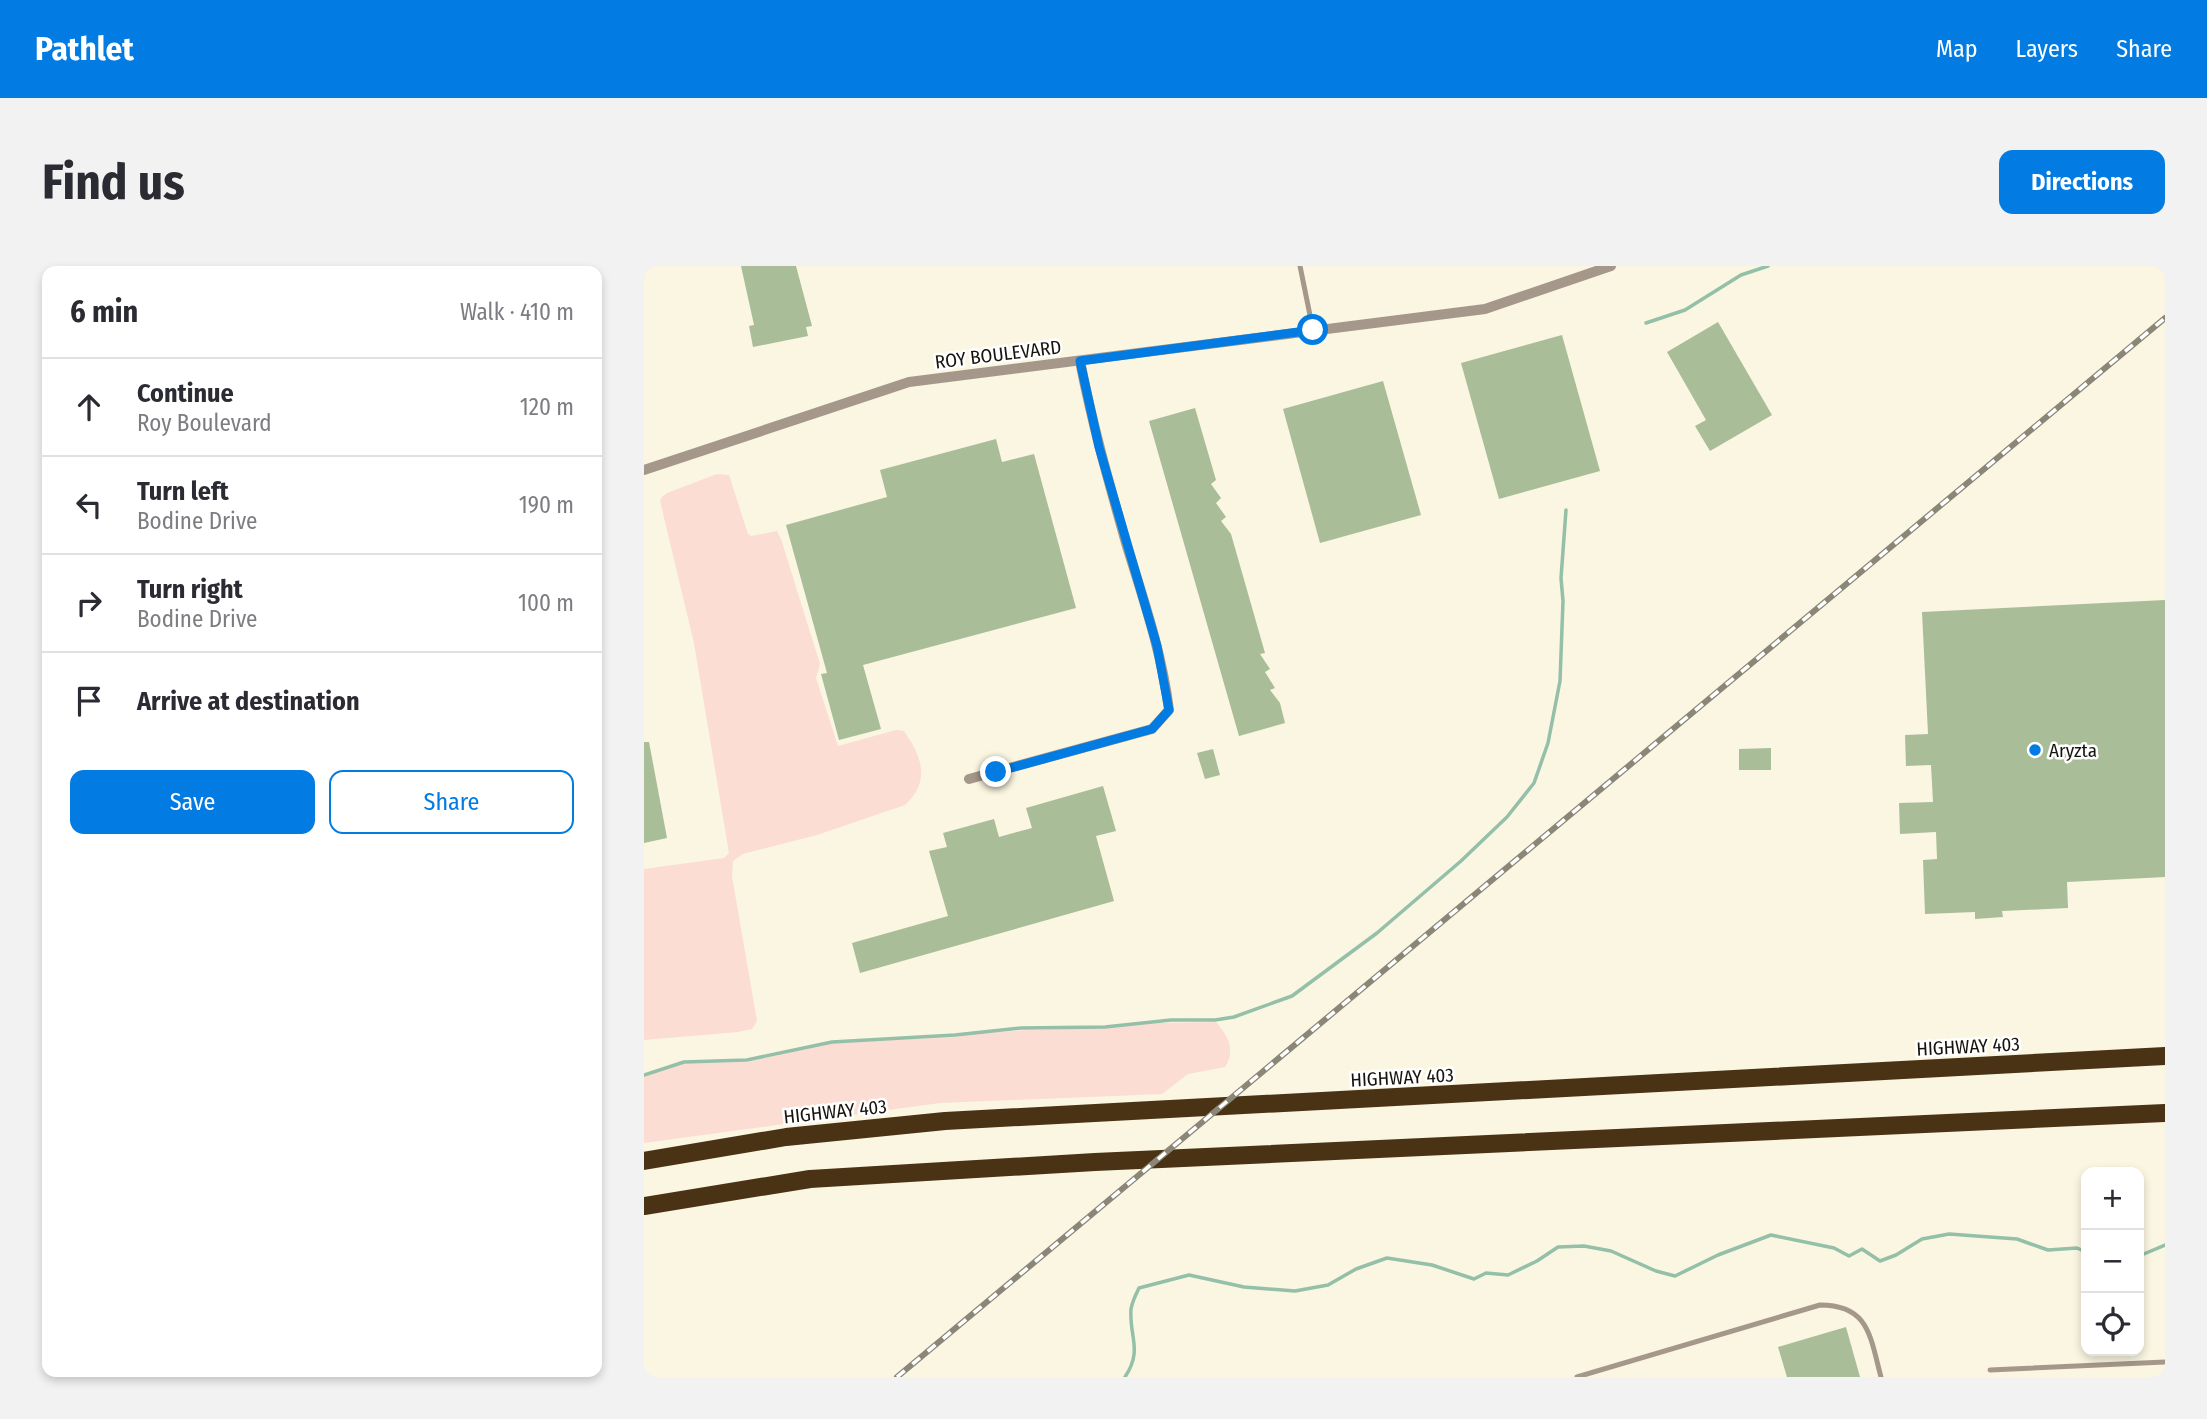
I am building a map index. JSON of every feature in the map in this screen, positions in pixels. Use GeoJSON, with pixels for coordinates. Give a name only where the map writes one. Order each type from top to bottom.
{"type":"FeatureCollection","features":[{"type":"Feature","properties":{"kind":"highway","name":"HIGHWAY 403"},"geometry":{"type":"LineString","coordinates":[[644,1161],[786,1137],[945,1121],[2165,1056]]}},
{"type":"Feature","properties":{"kind":"highway"},"geometry":{"type":"LineString","coordinates":[[644,1206],[810,1180],[1096,1162],[2165,1113]]}},
{"type":"Feature","properties":{"kind":"street","name":"ROY BOULEVARD"},"geometry":{"type":"LineString","coordinates":[[644,470],[909,382],[1485,309],[1583,271],[1611,266]]}},
{"type":"Feature","properties":{"kind":"street"},"geometry":{"type":"LineString","coordinates":[[969,779],[1152,729],[1169,710],[1157,646],[1099,447],[1080,361]]}},
{"type":"Feature","properties":{"kind":"lane"},"geometry":{"type":"LineString","coordinates":[[1300,266],[1313,330]]}},
{"type":"Feature","properties":{"kind":"lane"},"geometry":{"type":"LineString","coordinates":[[1577,1377],[1820,1305],[1839,1305],[1855,1312],[1870,1336],[1881,1377]]}},
{"type":"Feature","properties":{"kind":"lane"},"geometry":{"type":"LineString","coordinates":[[1990,1370],[2165,1362]]}},
{"type":"Feature","properties":{"kind":"shaded area"},"geometry":{"type":"Polygon","coordinates":[[[717,474],[729,475],[748,534],[751,536],[777,531],[781,539],[820,664],[816,678],[838,746],[896,730],[904,731],[919,760],[921,778],[913,796],[905,805],[817,835],[743,854],[733,861],[732,876],[757,1021],[752,1029],[738,1032],[644,1040],[644,869],[724,858],[729,853],[694,643],[660,501],[667,493],[717,474]]]}},
{"type":"Feature","properties":{"kind":"shaded area"},"geometry":{"type":"Polygon","coordinates":[[[1216,1022],[1229,1043],[1230,1055],[1225,1067],[1188,1074],[1162,1094],[940,1103],[644,1143],[644,1076],[684,1063],[748,1062],[832,1043],[955,1037],[1029,1030],[1216,1022]]]}},
{"type":"Feature","properties":{"kind":"building"},"geometry":{"type":"Polygon","coordinates":[[[741,266],[796,266],[812,326],[806,327],[808,336],[753,347],[749,326],[754,325],[741,266]]]}},
{"type":"Feature","properties":{"kind":"building"},"geometry":{"type":"Polygon","coordinates":[[[1718,322],[1772,415],[1710,451],[1695,426],[1706,420],[1667,352],[1718,322]]]}},
{"type":"Feature","properties":{"kind":"building"},"geometry":{"type":"Polygon","coordinates":[[[1562,335],[1600,471],[1499,499],[1461,363],[1562,335]]]}},
{"type":"Feature","properties":{"kind":"building"},"geometry":{"type":"Polygon","coordinates":[[[1383,381],[1421,515],[1320,543],[1283,409],[1383,381]]]}},
{"type":"Feature","properties":{"kind":"building"},"geometry":{"type":"Polygon","coordinates":[[[1195,408],[1216,480],[1211,484],[1221,498],[1216,503],[1226,517],[1221,521],[1231,534],[1265,653],[1260,654],[1270,669],[1265,672],[1275,688],[1270,690],[1280,703],[1285,723],[1239,736],[1149,421],[1195,408]]]}},
{"type":"Feature","properties":{"kind":"building"},"geometry":{"type":"Polygon","coordinates":[[[996,439],[1002,462],[1034,454],[1076,608],[863,665],[881,729],[839,740],[821,674],[827,673],[786,525],[887,497],[880,470],[996,439]]]}},
{"type":"Feature","properties":{"kind":"building","name":"Aryzta"},"geometry":{"type":"Polygon","coordinates":[[[2165,600],[2165,877],[2067,882],[2068,908],[2002,911],[2003,917],[1975,919],[1975,912],[1925,914],[1923,860],[1937,859],[1936,832],[1900,834],[1899,803],[1933,802],[1931,765],[1906,766],[1905,735],[1928,734],[1922,612],[2165,600]]]}},
{"type":"Feature","properties":{"kind":"building"},"geometry":{"type":"Polygon","coordinates":[[[644,742],[649,742],[667,838],[644,843],[644,742]]]}},
{"type":"Feature","properties":{"kind":"building"},"geometry":{"type":"Polygon","coordinates":[[[1771,748],[1771,770],[1739,770],[1739,749],[1771,748]]]}},
{"type":"Feature","properties":{"kind":"building"},"geometry":{"type":"Polygon","coordinates":[[[1213,749],[1220,775],[1205,779],[1197,753],[1213,749]]]}},
{"type":"Feature","properties":{"kind":"building"},"geometry":{"type":"Polygon","coordinates":[[[1103,786],[1116,831],[1096,836],[1114,901],[860,973],[852,943],[948,916],[929,851],[947,847],[943,833],[994,819],[999,837],[1032,828],[1026,808],[1103,786]]]}},
{"type":"Feature","properties":{"kind":"building"},"geometry":{"type":"Polygon","coordinates":[[[1846,1327],[1860,1377],[1787,1377],[1778,1347],[1846,1327]]]}},
{"type":"Feature","properties":{"kind":"waterway"},"geometry":{"type":"LineString","coordinates":[[1646,323],[1685,310],[1741,275],[1768,266]]}},
{"type":"Feature","properties":{"kind":"waterway"},"geometry":{"type":"LineString","coordinates":[[644,1075],[684,1062],[747,1060],[832,1042],[955,1035],[1021,1028],[1105,1027],[1171,1020],[1215,1020],[1234,1017],[1292,996],[1377,933],[1461,861],[1507,817],[1534,783],[1548,743],[1560,681],[1563,601],[1561,578],[1566,510]]}},
{"type":"Feature","properties":{"kind":"waterway"},"geometry":{"type":"LineString","coordinates":[[1125,1377],[1133,1359],[1131,1309],[1139,1288],[1189,1275],[1244,1287],[1295,1291],[1328,1285],[1356,1269],[1387,1258],[1432,1265],[1474,1279],[1486,1273],[1508,1275],[1558,1247],[1584,1246],[1611,1251],[1656,1271],[1675,1276],[1718,1255],[1771,1235],[1834,1248],[1849,1256],[1862,1249],[1880,1261],[1896,1255],[1922,1239],[1949,1234],[2017,1239],[2048,1250],[2081,1250]]}},
{"type":"Feature","properties":{"kind":"waterway"},"geometry":{"type":"LineString","coordinates":[[2144,1254],[2165,1245]]}},
{"type":"Feature","properties":{"kind":"railway"},"geometry":{"type":"LineString","coordinates":[[897,1377],[2165,318]]}},
{"type":"Feature","properties":{"kind":"place","name":"Aryzta"},"geometry":{"type":"Point","coordinates":[2035,750]}},
{"type":"Feature","properties":{"kind":"route"},"geometry":{"type":"LineString","coordinates":[[996,772],[1152,729],[1169,710],[1157,646],[1099,447],[1080,361],[1313,330]]}}]}
